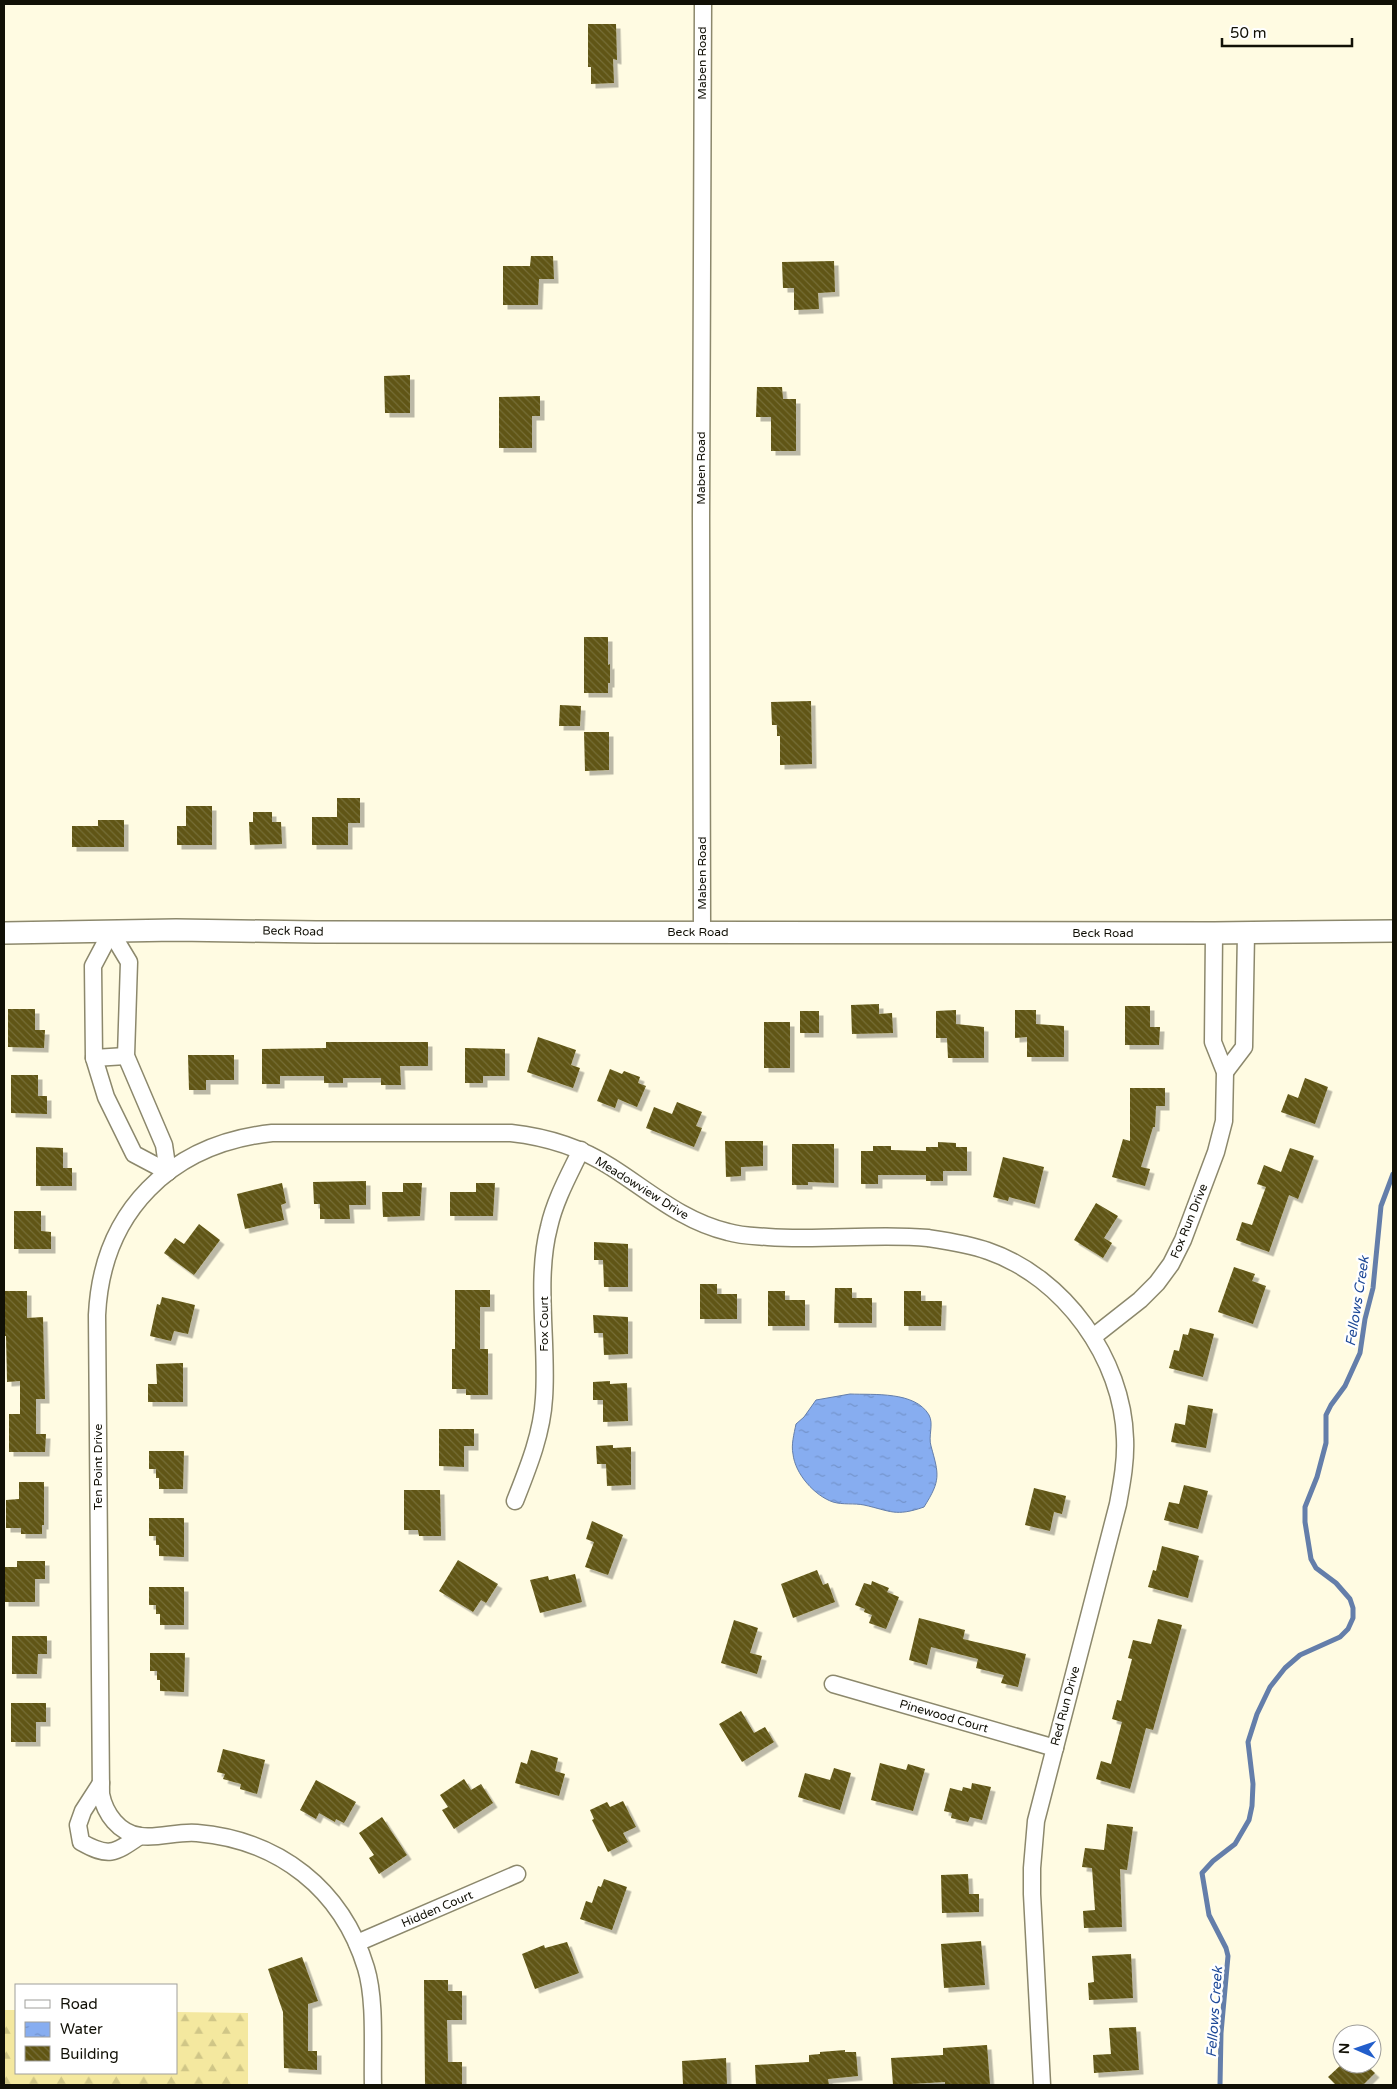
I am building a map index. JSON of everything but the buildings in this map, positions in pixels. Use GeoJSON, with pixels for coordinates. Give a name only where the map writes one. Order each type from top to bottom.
{"type":"FeatureCollection","features":[{"type":"Feature","properties":{"kind":"main road","name":"Beck Road"},"geometry":{"type":"LineString","coordinates":[[4,933],[176,930],[1214,933],[1393,931]]}},
{"type":"Feature","properties":{"kind":"street","name":"Maben Road"},"geometry":{"type":"LineString","coordinates":[[702,932],[703,4]]}},
{"type":"Feature","properties":{"kind":"street"},"geometry":{"type":"LineString","coordinates":[[112,932],[129,962],[126,1056],[164,1145],[168,1172]]}},
{"type":"Feature","properties":{"kind":"street"},"geometry":{"type":"LineString","coordinates":[[112,932],[93,966],[94,1058],[106,1097],[134,1154],[168,1172]]}},
{"type":"Feature","properties":{"kind":"street","name":"Fox Run Drive"},"geometry":{"type":"LineString","coordinates":[[1092,1337],[1140,1300],[1171,1264],[1183,1240],[1216,1152],[1224,1121],[1225,1072],[1213,1042],[1214,933]]}},
{"type":"Feature","properties":{"kind":"street"},"geometry":{"type":"LineString","coordinates":[[1225,1072],[1244,1047],[1246,933]]}},
{"type":"Feature","properties":{"kind":"street"},"geometry":{"type":"LineString","coordinates":[[94,1058],[126,1056]]}},
{"type":"Feature","properties":{"kind":"street","name":"Meadowview Drive"},"geometry":{"type":"LineString","coordinates":[[168,1172],[202,1150],[224,1141],[272,1132],[511,1133],[550,1139],[581,1150],[610,1166],[680,1214],[704,1225],[728,1232],[785,1238],[926,1238],[957,1242],[989,1251],[1017,1264],[1047,1286],[1069,1306],[1092,1337]]}},
{"type":"Feature","properties":{"kind":"street","name":"Fox Court"},"geometry":{"type":"LineString","coordinates":[[515,1501],[534,1450],[544,1400],[544,1270],[548,1228],[556,1205],[581,1150]]}},
{"type":"Feature","properties":{"kind":"street","name":"Ten Point Drive"},"geometry":{"type":"LineString","coordinates":[[140,1836],[116,1823],[107,1814],[103,1804],[101,1783],[98,1296],[104,1265],[116,1234],[132,1208],[168,1172]]}},
{"type":"Feature","properties":{"kind":"street","name":"Red Run Drive"},"geometry":{"type":"LineString","coordinates":[[1042,2085],[1032,1868],[1036,1822],[1118,1504],[1124,1471],[1125,1438],[1119,1399],[1108,1367],[1092,1337]]}},
{"type":"Feature","properties":{"kind":"street","name":"Pinewood Court"},"geometry":{"type":"LineString","coordinates":[[833,1684],[1055,1748]]}},
{"type":"Feature","properties":{"kind":"street"},"geometry":{"type":"LineString","coordinates":[[101,1783],[83,1811],[78,1825],[81,1842],[98,1852],[118,1850],[140,1836],[195,1833],[221,1836],[253,1845],[280,1857],[305,1874],[327,1895],[345,1919],[357,1943],[367,1970],[371,1995],[373,2085]]}},
{"type":"Feature","properties":{"kind":"street","name":"Hidden Court"},"geometry":{"type":"LineString","coordinates":[[357,1943],[517,1874]]}},
{"type":"Feature","properties":{"kind":"green space"},"geometry":{"type":"Polygon","coordinates":[[[4,2010],[15,2010],[15,2074],[178,2074],[178,2012],[248,2013],[248,2085],[4,2085],[4,2010]]]}},
{"type":"Feature","properties":{"kind":"water"},"geometry":{"type":"Polygon","coordinates":[[[850,1394],[904,1398],[923,1407],[929,1415],[931,1422],[930,1442],[936,1464],[937,1477],[924,1507],[906,1512],[893,1512],[864,1505],[833,1502],[819,1495],[802,1476],[792,1451],[796,1424],[804,1417],[816,1400],[850,1394]]]}},
{"type":"Feature","properties":{"kind":"waterway","name":"Fellows Creek"},"geometry":{"type":"LineString","coordinates":[[1220,2085],[1221,2033],[1228,1956],[1226,1948],[1209,1915],[1202,1873],[1213,1861],[1235,1844],[1249,1820],[1253,1784],[1248,1742],[1257,1714],[1270,1687],[1285,1668],[1300,1655],[1340,1637],[1348,1629],[1353,1618],[1353,1608],[1350,1599],[1336,1583],[1316,1568],[1311,1559],[1305,1522],[1305,1507],[1317,1477],[1326,1443],[1326,1415],[1345,1386],[1360,1353],[1365,1319],[1373,1288],[1381,1206],[1393,1174]]}}]}
